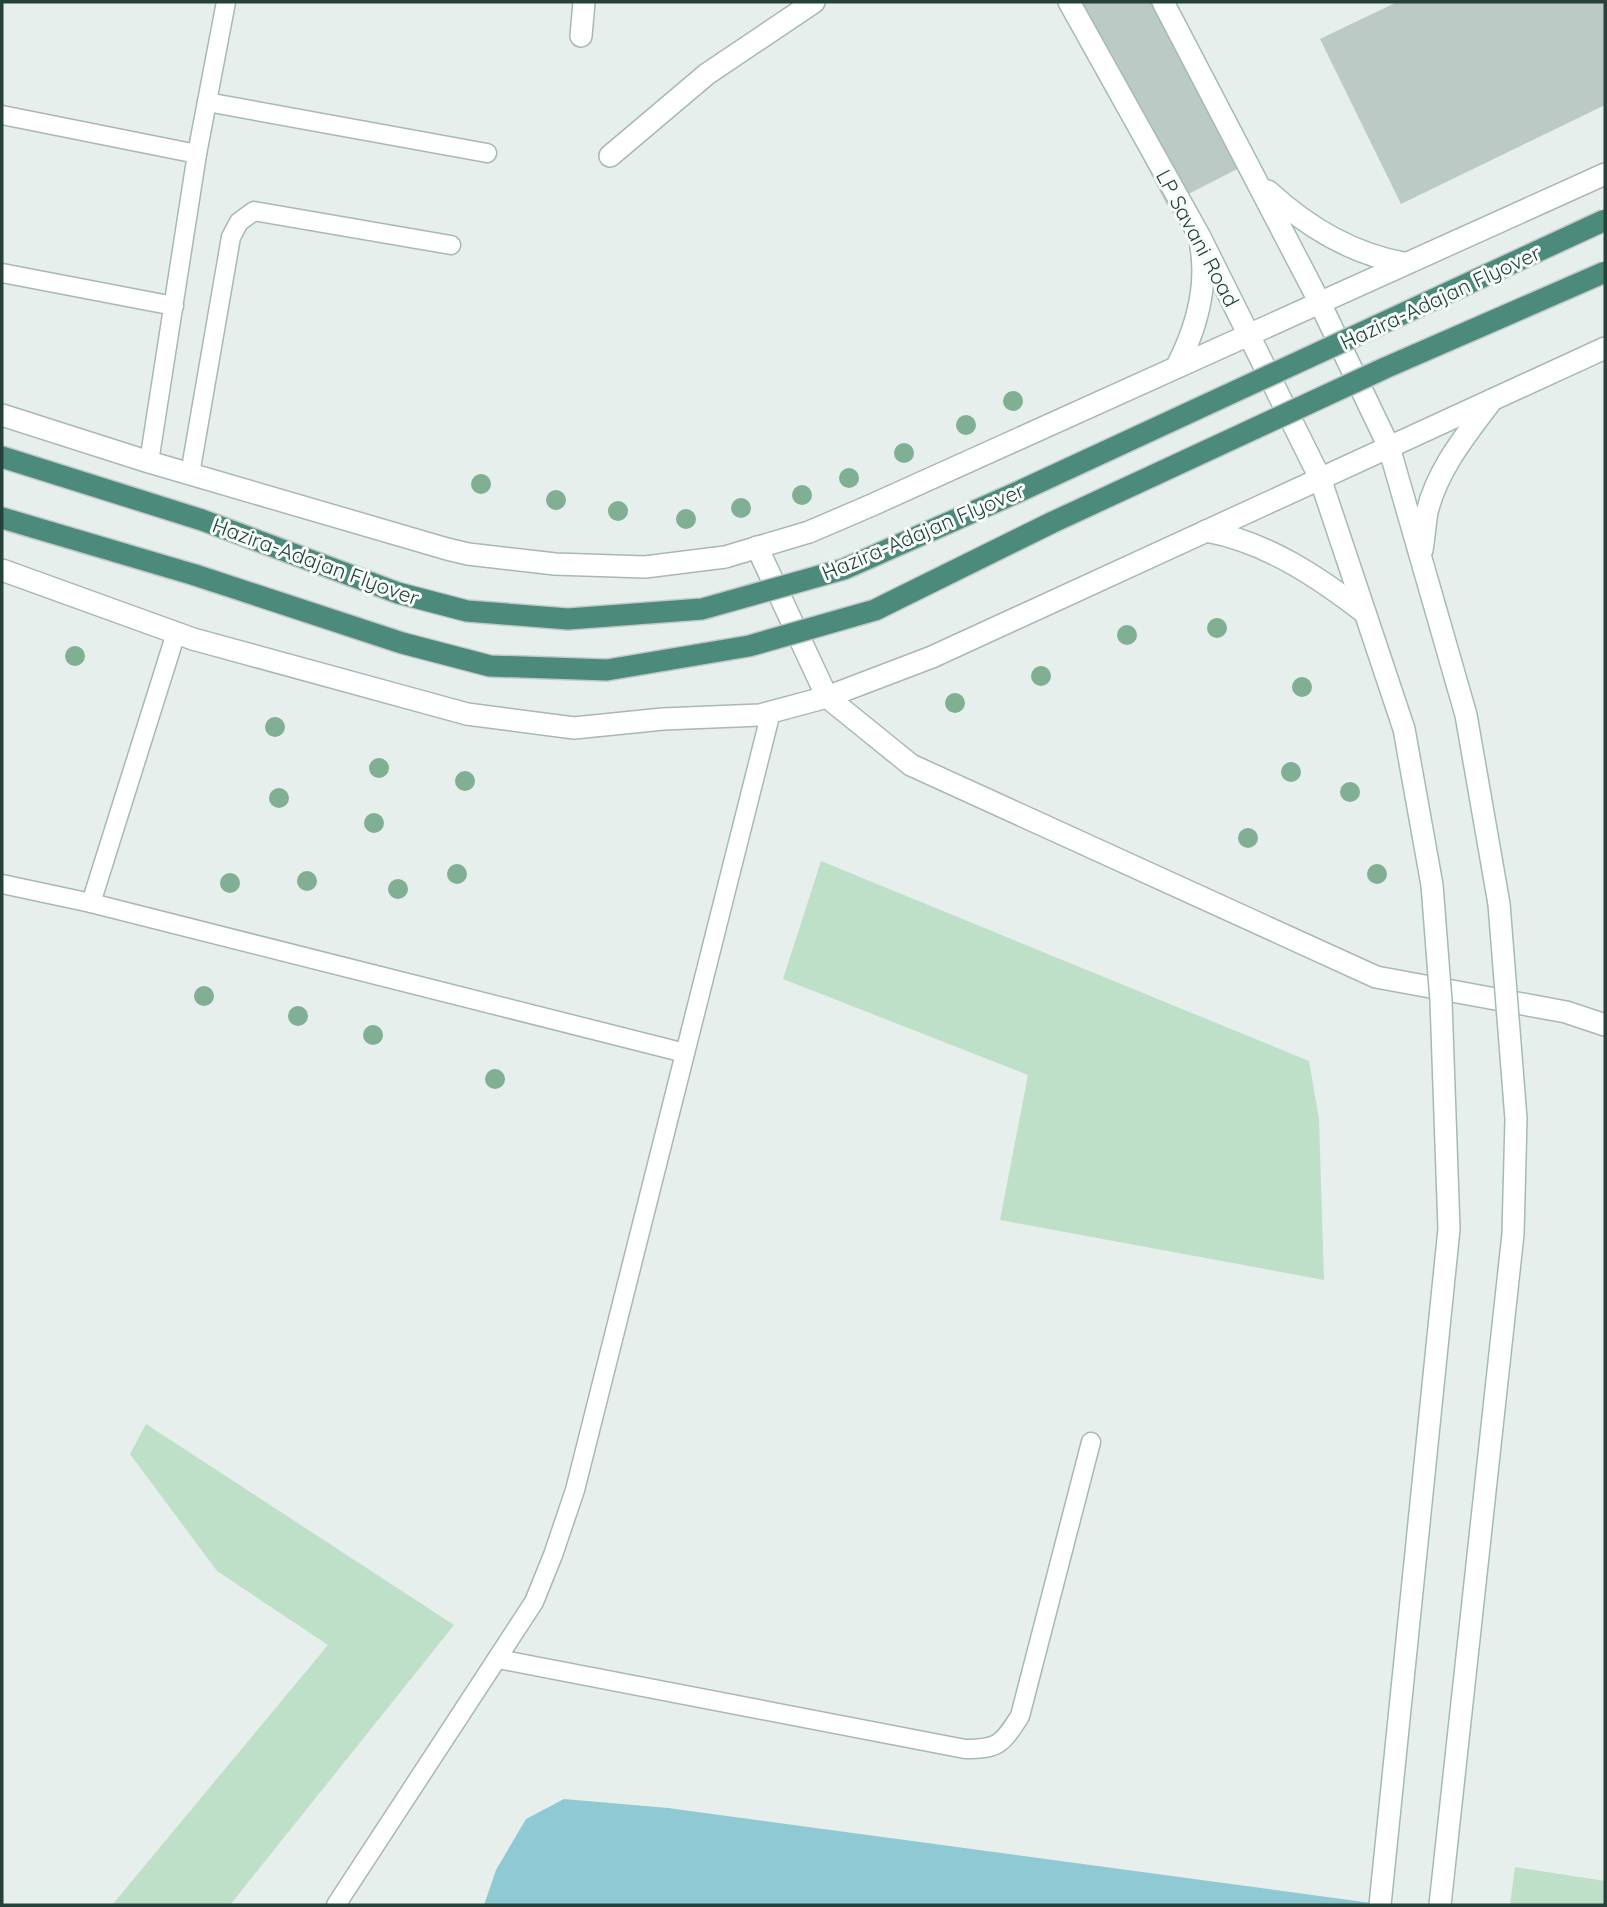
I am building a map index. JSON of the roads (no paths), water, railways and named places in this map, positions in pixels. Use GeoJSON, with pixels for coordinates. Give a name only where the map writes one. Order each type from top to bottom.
{"type":"FeatureCollection","features":[{"type":"Feature","properties":{"kind":"highway","name":"Hazira-Adajan Flyover"},"geometry":{"type":"LineString","coordinates":[[2,457],[202,520],[398,593],[467,611],[568,619],[702,609],[844,569],[1018,492],[1605,220]]}},
{"type":"Feature","properties":{"kind":"highway","name":"Hazira-Adajan Flyover"},"geometry":{"type":"LineString","coordinates":[[2,518],[195,575],[402,643],[490,666],[607,670],[749,646],[875,610],[1051,523],[1385,368],[1605,272]]}},
{"type":"Feature","properties":{"kind":"street"},"geometry":{"type":"LineString","coordinates":[[581,36],[584,2]]}},
{"type":"Feature","properties":{"kind":"street"},"geometry":{"type":"LineString","coordinates":[[610,156],[707,74],[814,2]]}},
{"type":"Feature","properties":{"kind":"street","name":"LP Savani Road"},"geometry":{"type":"LineString","coordinates":[[1069,2],[1199,235],[1320,478],[1404,729],[1432,885],[1441,1001],[1449,1229],[1380,1905]]}},
{"type":"Feature","properties":{"kind":"street"},"geometry":{"type":"LineString","coordinates":[[1163,2],[1319,301],[1389,447],[1466,715],[1499,904],[1516,1119],[1513,1234],[1440,1905]]}},
{"type":"Feature","properties":{"kind":"street"},"geometry":{"type":"LineString","coordinates":[[2,415],[149,462],[468,554],[555,564],[645,567],[725,556],[821,526],[1605,174]]}},
{"type":"Feature","properties":{"kind":"street"},"geometry":{"type":"LineString","coordinates":[[1256,180],[1290,211],[1337,241],[1380,259],[1404,263]]}},
{"type":"Feature","properties":{"kind":"street"},"geometry":{"type":"LineString","coordinates":[[1177,366],[1189,342],[1201,306],[1203,260],[1199,235]]}},
{"type":"Feature","properties":{"kind":"street"},"geometry":{"type":"LineString","coordinates":[[2,570],[176,633],[467,714],[574,728],[663,719],[760,715],[827,697],[932,657],[1605,348]]}},
{"type":"Feature","properties":{"kind":"street"},"geometry":{"type":"LineString","coordinates":[[1421,559],[1427,512],[1439,480],[1451,454],[1492,400]]}},
{"type":"Feature","properties":{"kind":"street"},"geometry":{"type":"LineString","coordinates":[[1206,531],[1254,544],[1290,562],[1329,585],[1364,613]]}},
{"type":"Feature","properties":{"kind":"street"},"geometry":{"type":"LineString","coordinates":[[757,547],[827,697],[911,765],[1376,977],[1566,1012],[1605,1025]]}},
{"type":"Feature","properties":{"kind":"lane"},"geometry":{"type":"LineString","coordinates":[[149,462],[197,154],[226,2]]}},
{"type":"Feature","properties":{"kind":"lane"},"geometry":{"type":"LineString","coordinates":[[207,102],[487,153]]}},
{"type":"Feature","properties":{"kind":"lane"},"geometry":{"type":"LineString","coordinates":[[2,115],[197,154]]}},
{"type":"Feature","properties":{"kind":"lane"},"geometry":{"type":"LineString","coordinates":[[190,474],[231,237],[239,222],[254,211],[451,245]]}},
{"type":"Feature","properties":{"kind":"lane"},"geometry":{"type":"LineString","coordinates":[[2,274],[174,306]]}},
{"type":"Feature","properties":{"kind":"lane"},"geometry":{"type":"LineString","coordinates":[[91,903],[176,633]]}},
{"type":"Feature","properties":{"kind":"lane"},"geometry":{"type":"LineString","coordinates":[[336,1905],[534,1602],[575,1490],[771,712]]}},
{"type":"Feature","properties":{"kind":"lane"},"geometry":{"type":"LineString","coordinates":[[2,884],[91,903],[685,1053]]}},
{"type":"Feature","properties":{"kind":"lane"},"geometry":{"type":"LineString","coordinates":[[498,1659],[965,1749],[988,1749],[1006,1738],[1020,1716],[1091,1442]]}},
{"type":"Feature","properties":{"kind":"water"},"geometry":{"type":"Polygon","coordinates":[[[564,1799],[668,1808],[1386,1905],[484,1905],[496,1870],[526,1819],[564,1799]]]}}]}
